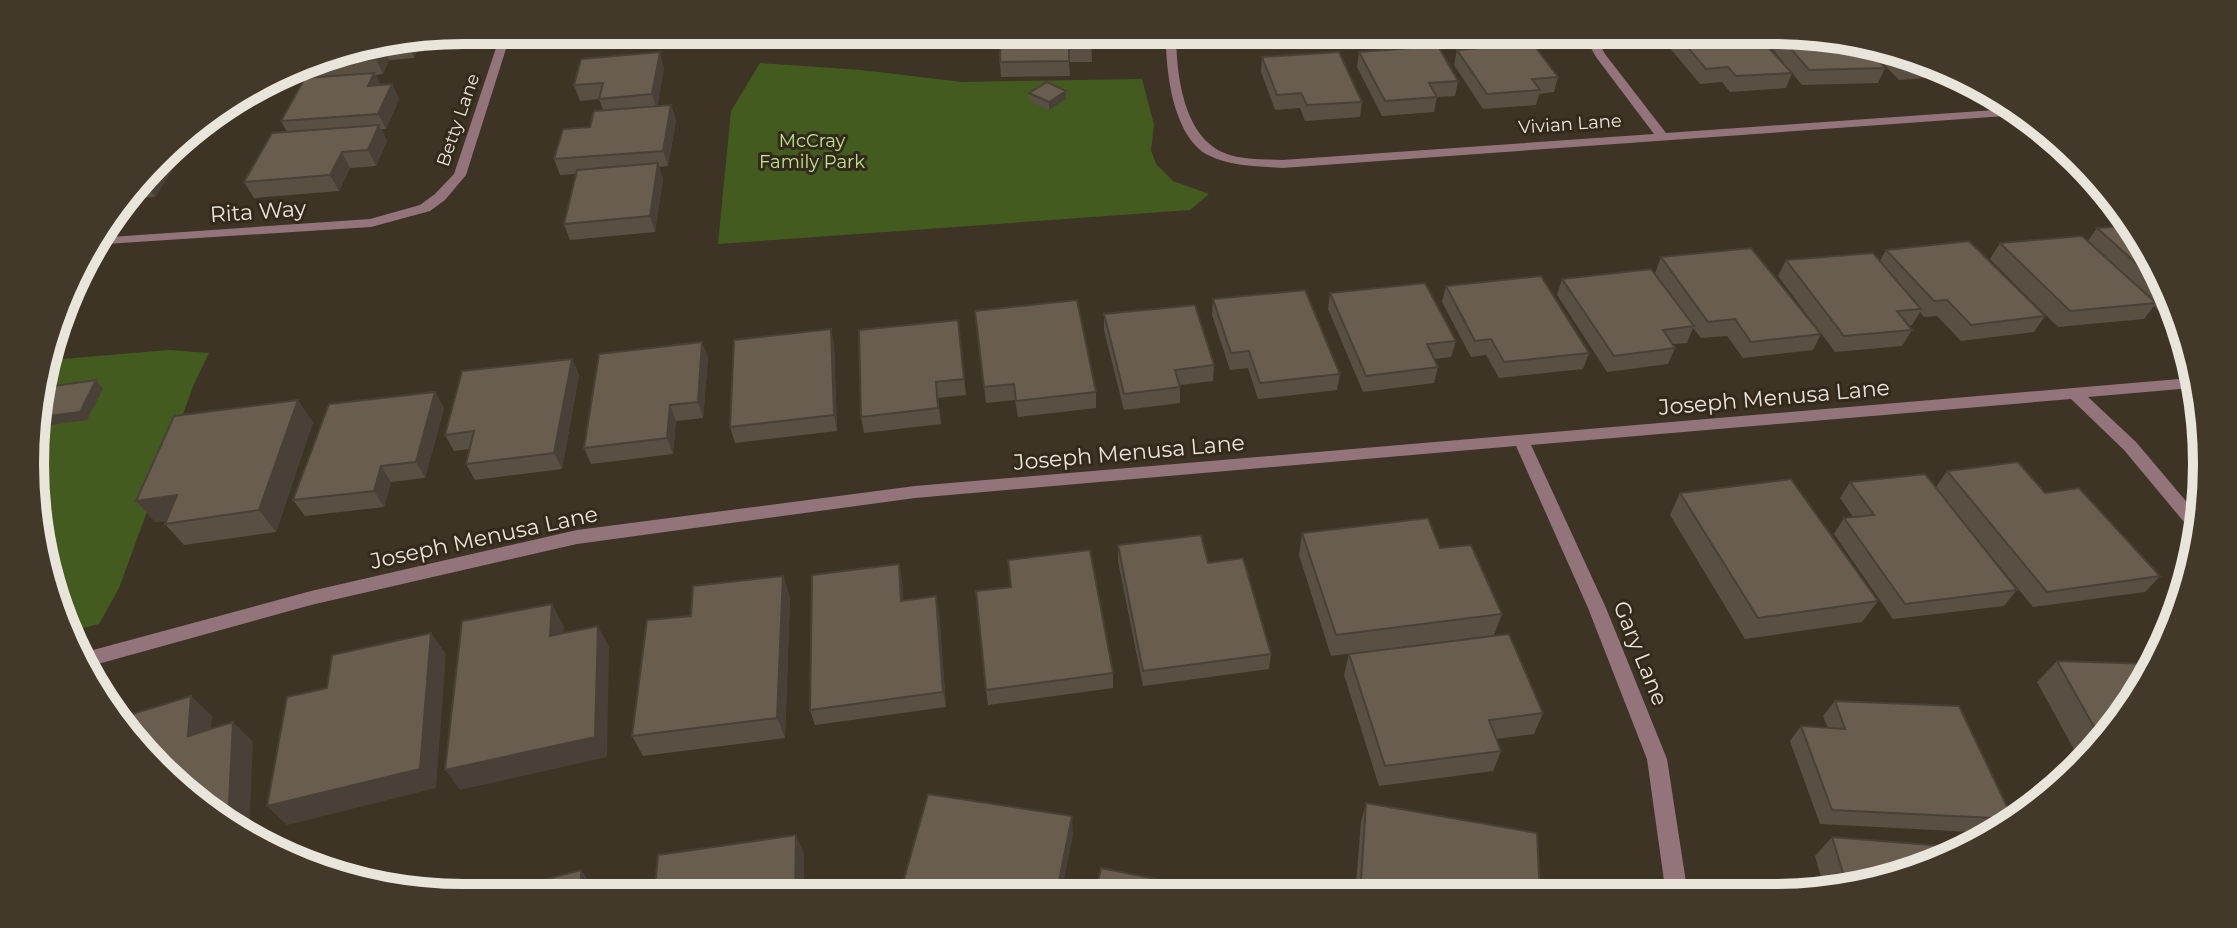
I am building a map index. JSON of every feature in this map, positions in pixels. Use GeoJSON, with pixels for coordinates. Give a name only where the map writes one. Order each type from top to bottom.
{"type":"FeatureCollection","features":[{"type":"Feature","properties":{"kind":"street","name":"Betty Lane"},"geometry":{"type":"LineString","coordinates":[[425,208],[460,175],[503,44]]}},
{"type":"Feature","properties":{"kind":"street","name":"Vivian Lane"},"geometry":{"type":"LineString","coordinates":[[1170,44],[1183,112],[1203,146],[1234,161],[1282,164],[2003,113]]}},
{"type":"Feature","properties":{"kind":"street"},"geometry":{"type":"LineString","coordinates":[[1594,44],[1662,136]]}},
{"type":"Feature","properties":{"kind":"street","name":"Rita Way"},"geometry":{"type":"LineString","coordinates":[[109,241],[371,223],[425,208]]}},
{"type":"Feature","properties":{"kind":"street","name":"Joseph Menusa Lane"},"geometry":{"type":"LineString","coordinates":[[91,658],[311,598],[577,537],[915,492],[2185,384]]}},
{"type":"Feature","properties":{"kind":"street"},"geometry":{"type":"LineString","coordinates":[[2074,393],[2130,446],[2189,516]]}},
{"type":"Feature","properties":{"kind":"street","name":"Gary Lane"},"geometry":{"type":"LineString","coordinates":[[1522,442],[1597,608],[1657,759],[1675,884]]}},
{"type":"Feature","properties":{"kind":"green space","name":"McCray Family Park"},"geometry":{"type":"Polygon","coordinates":[[[760,63],[861,70],[962,82],[1142,79],[1154,125],[1151,150],[1156,164],[1173,181],[1209,194],[1190,210],[718,244],[731,111],[760,63]]]}},
{"type":"Feature","properties":{"kind":"green space"},"geometry":{"type":"Polygon","coordinates":[[[169,350],[209,353],[194,384],[119,588],[99,624],[78,629],[58,573],[45,491],[45,437],[57,359],[169,350]]]}},
{"type":"Feature","properties":{"kind":"building"},"geometry":{"type":"Polygon","coordinates":[[[1001,44],[1092,44],[1092,47],[1069,47],[1069,61],[1000,62],[1001,44]]]}},
{"type":"Feature","properties":{"kind":"building"},"geometry":{"type":"Polygon","coordinates":[[[1533,44],[1558,77],[1532,79],[1540,90],[1487,94],[1457,50],[1533,44]]]}},
{"type":"Feature","properties":{"kind":"building"},"geometry":{"type":"Polygon","coordinates":[[[1685,44],[1765,44],[1792,73],[1736,76],[1728,67],[1706,69],[1685,44]]]}},
{"type":"Feature","properties":{"kind":"building"},"geometry":{"type":"Polygon","coordinates":[[[1787,45],[1874,56],[1885,68],[1809,70],[1787,45]]]}},
{"type":"Feature","properties":{"kind":"building"},"geometry":{"type":"Polygon","coordinates":[[[1438,46],[1458,81],[1429,83],[1437,97],[1385,101],[1359,52],[1438,46]]]}},
{"type":"Feature","properties":{"kind":"building"},"geometry":{"type":"Polygon","coordinates":[[[660,52],[652,94],[599,99],[603,83],[574,85],[581,59],[660,52]]]}},
{"type":"Feature","properties":{"kind":"building"},"geometry":{"type":"Polygon","coordinates":[[[1339,52],[1362,102],[1307,105],[1301,93],[1277,95],[1262,57],[1339,52]]]}},
{"type":"Feature","properties":{"kind":"building"},"geometry":{"type":"Polygon","coordinates":[[[379,53],[376,59],[341,62],[379,53]]]}},
{"type":"Feature","properties":{"kind":"building"},"geometry":{"type":"Polygon","coordinates":[[[374,73],[368,86],[392,84],[378,114],[281,121],[305,78],[374,73]]]}},
{"type":"Feature","properties":{"kind":"building"},"geometry":{"type":"Polygon","coordinates":[[[1047,82],[1066,91],[1049,102],[1029,93],[1047,82]]]}},
{"type":"Feature","properties":{"kind":"building"},"geometry":{"type":"Polygon","coordinates":[[[671,105],[663,151],[554,159],[563,129],[590,127],[594,111],[671,105]]]}},
{"type":"Feature","properties":{"kind":"building"},"geometry":{"type":"Polygon","coordinates":[[[379,125],[368,150],[342,152],[330,175],[244,182],[272,133],[379,125]]]}},
{"type":"Feature","properties":{"kind":"building"},"geometry":{"type":"Polygon","coordinates":[[[658,163],[650,216],[564,224],[577,170],[658,163]]]}},
{"type":"Feature","properties":{"kind":"building"},"geometry":{"type":"Polygon","coordinates":[[[2119,227],[2148,274],[2097,228],[2119,227]]]}},
{"type":"Feature","properties":{"kind":"building"},"geometry":{"type":"Polygon","coordinates":[[[2082,236],[2156,303],[2070,311],[2000,243],[2082,236]]]}},
{"type":"Feature","properties":{"kind":"building"},"geometry":{"type":"Polygon","coordinates":[[[1969,241],[2045,316],[1971,325],[1947,300],[1934,301],[1886,250],[1969,241]]]}},
{"type":"Feature","properties":{"kind":"building"},"geometry":{"type":"Polygon","coordinates":[[[1751,248],[1821,334],[1751,342],[1735,319],[1708,322],[1661,257],[1751,248]]]}},
{"type":"Feature","properties":{"kind":"building"},"geometry":{"type":"Polygon","coordinates":[[[1873,253],[1921,309],[1897,311],[1912,330],[1844,336],[1786,260],[1873,253]]]}},
{"type":"Feature","properties":{"kind":"building"},"geometry":{"type":"Polygon","coordinates":[[[1651,269],[1694,326],[1663,330],[1675,348],[1614,356],[1562,279],[1651,269]]]}},
{"type":"Feature","properties":{"kind":"building"},"geometry":{"type":"Polygon","coordinates":[[[1541,276],[1589,353],[1504,362],[1491,339],[1475,341],[1446,286],[1541,276]]]}},
{"type":"Feature","properties":{"kind":"building"},"geometry":{"type":"Polygon","coordinates":[[[1425,283],[1456,341],[1427,344],[1438,367],[1366,376],[1330,293],[1425,283]]]}},
{"type":"Feature","properties":{"kind":"building"},"geometry":{"type":"Polygon","coordinates":[[[1305,290],[1340,374],[1260,383],[1249,351],[1231,353],[1213,299],[1305,290]]]}},
{"type":"Feature","properties":{"kind":"building"},"geometry":{"type":"Polygon","coordinates":[[[1077,300],[1096,392],[1016,401],[1014,384],[984,387],[975,311],[1077,300]]]}},
{"type":"Feature","properties":{"kind":"building"},"geometry":{"type":"Polygon","coordinates":[[[1195,305],[1214,365],[1175,370],[1180,387],[1124,394],[1104,314],[1195,305]]]}},
{"type":"Feature","properties":{"kind":"building"},"geometry":{"type":"Polygon","coordinates":[[[958,320],[964,379],[936,382],[938,408],[861,417],[859,330],[958,320]]]}},
{"type":"Feature","properties":{"kind":"building"},"geometry":{"type":"Polygon","coordinates":[[[831,329],[834,415],[730,427],[734,340],[831,329]]]}},
{"type":"Feature","properties":{"kind":"building"},"geometry":{"type":"Polygon","coordinates":[[[702,342],[698,402],[670,405],[667,438],[584,448],[599,354],[702,342]]]}},
{"type":"Feature","properties":{"kind":"building"},"geometry":{"type":"Polygon","coordinates":[[[572,359],[554,453],[466,464],[474,431],[445,435],[462,371],[572,359]]]}},
{"type":"Feature","properties":{"kind":"building"},"geometry":{"type":"Polygon","coordinates":[[[96,380],[80,412],[47,416],[51,386],[96,380]]]}},
{"type":"Feature","properties":{"kind":"building"},"geometry":{"type":"Polygon","coordinates":[[[435,392],[416,462],[381,466],[374,491],[293,500],[329,404],[435,392]]]}},
{"type":"Feature","properties":{"kind":"building"},"geometry":{"type":"Polygon","coordinates":[[[298,400],[259,510],[165,524],[177,495],[136,501],[174,416],[298,400]]]}},
{"type":"Feature","properties":{"kind":"building"},"geometry":{"type":"Polygon","coordinates":[[[2018,462],[2045,493],[2079,488],[2160,576],[2047,592],[1947,471],[2018,462]]]}},
{"type":"Feature","properties":{"kind":"building"},"geometry":{"type":"Polygon","coordinates":[[[1925,474],[2017,590],[1905,604],[1844,518],[1874,515],[1850,482],[1925,474]]]}},
{"type":"Feature","properties":{"kind":"building"},"geometry":{"type":"Polygon","coordinates":[[[1791,479],[1878,601],[1758,618],[1680,493],[1791,479]]]}},
{"type":"Feature","properties":{"kind":"building"},"geometry":{"type":"Polygon","coordinates":[[[1428,518],[1440,548],[1471,545],[1502,614],[1336,635],[1302,533],[1428,518]]]}},
{"type":"Feature","properties":{"kind":"building"},"geometry":{"type":"Polygon","coordinates":[[[1201,535],[1208,563],[1243,558],[1271,654],[1143,671],[1118,545],[1201,535]]]}},
{"type":"Feature","properties":{"kind":"building"},"geometry":{"type":"Polygon","coordinates":[[[1090,550],[1113,673],[986,690],[976,591],[1011,587],[1008,560],[1090,550]]]}},
{"type":"Feature","properties":{"kind":"building"},"geometry":{"type":"Polygon","coordinates":[[[899,564],[901,601],[936,596],[943,692],[810,710],[812,575],[899,564]]]}},
{"type":"Feature","properties":{"kind":"building"},"geometry":{"type":"Polygon","coordinates":[[[783,576],[777,718],[632,736],[647,620],[691,616],[693,586],[783,576]]]}},
{"type":"Feature","properties":{"kind":"building"},"geometry":{"type":"Polygon","coordinates":[[[552,604],[550,636],[598,626],[595,737],[445,770],[462,621],[552,604]]]}},
{"type":"Feature","properties":{"kind":"building"},"geometry":{"type":"Polygon","coordinates":[[[431,633],[420,769],[267,806],[287,697],[327,688],[332,655],[431,633]]]}},
{"type":"Feature","properties":{"kind":"building"},"geometry":{"type":"Polygon","coordinates":[[[1509,634],[1543,713],[1489,720],[1501,751],[1385,766],[1349,654],[1509,634]]]}},
{"type":"Feature","properties":{"kind":"building"},"geometry":{"type":"Polygon","coordinates":[[[2057,661],[2143,664],[2122,697],[2097,732],[2057,661]]]}},
{"type":"Feature","properties":{"kind":"building"},"geometry":{"type":"Polygon","coordinates":[[[191,696],[188,736],[233,722],[229,811],[167,761],[128,715],[191,696]]]}},
{"type":"Feature","properties":{"kind":"building"},"geometry":{"type":"Polygon","coordinates":[[[1835,701],[1959,706],[2009,811],[1998,818],[1832,810],[1801,726],[1845,729],[1835,701]]]}},
{"type":"Feature","properties":{"kind":"building"},"geometry":{"type":"Polygon","coordinates":[[[928,794],[1072,816],[1058,884],[903,884],[928,794]]]}},
{"type":"Feature","properties":{"kind":"building"},"geometry":{"type":"Polygon","coordinates":[[[1366,803],[1537,833],[1539,884],[1361,884],[1366,803]]]}},
{"type":"Feature","properties":{"kind":"building"},"geometry":{"type":"Polygon","coordinates":[[[796,835],[795,884],[655,884],[658,855],[796,835]]]}},
{"type":"Feature","properties":{"kind":"building"},"geometry":{"type":"Polygon","coordinates":[[[1832,837],[1947,846],[1882,870],[1844,878],[1832,837]]]}},
{"type":"Feature","properties":{"kind":"building"},"geometry":{"type":"Polygon","coordinates":[[[1101,868],[1180,884],[1098,884],[1101,868]]]}},
{"type":"Feature","properties":{"kind":"building"},"geometry":{"type":"Polygon","coordinates":[[[581,870],[581,884],[528,884],[581,870]]]}}]}
